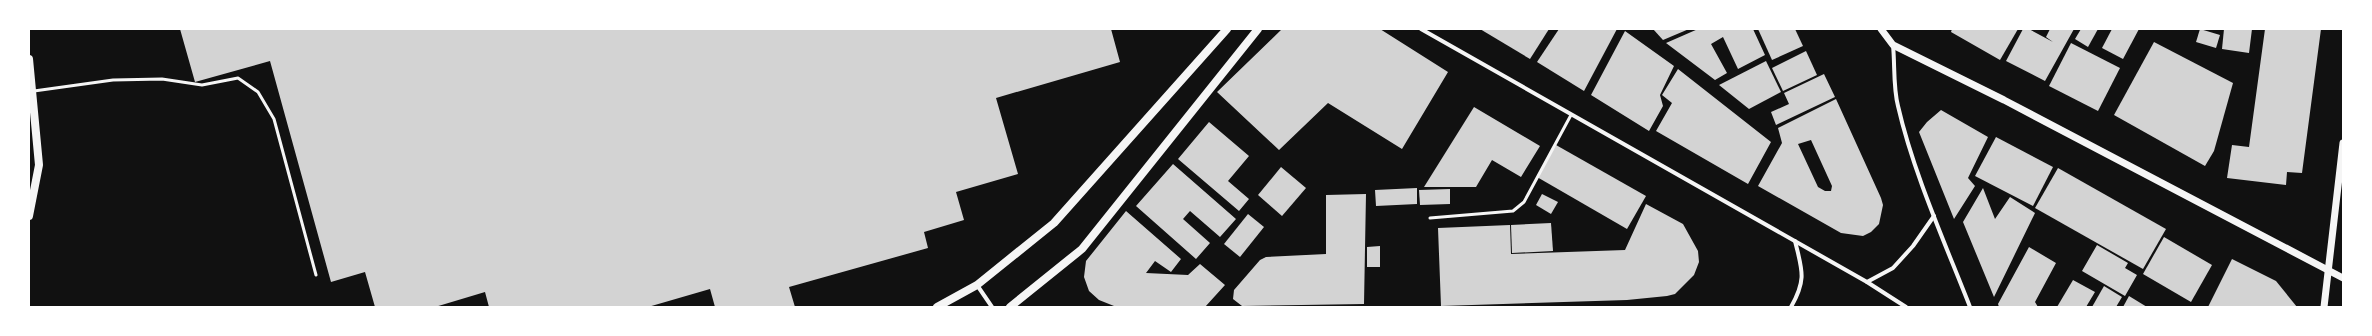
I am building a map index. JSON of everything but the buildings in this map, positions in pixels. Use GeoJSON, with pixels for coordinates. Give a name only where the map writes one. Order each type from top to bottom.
{"type":"FeatureCollection","features":[{"type":"Feature","properties":{"kind":"main road"},"geometry":{"type":"LineString","coordinates":[[938,307],[977,285],[1054,223],[1227,29]]}},
{"type":"Feature","properties":{"kind":"main road"},"geometry":{"type":"LineString","coordinates":[[1010,307],[1082,249],[1258,29]]}},
{"type":"Feature","properties":{"kind":"main road"},"geometry":{"type":"LineString","coordinates":[[29,59],[39,165],[29,216]]}},
{"type":"Feature","properties":{"kind":"street"},"geometry":{"type":"LineString","coordinates":[[1421,29],[1571,116],[1867,282],[1906,307]]}},
{"type":"Feature","properties":{"kind":"street"},"geometry":{"type":"LineString","coordinates":[[1881,29],[1893,45],[2004,100],[2343,278]]}},
{"type":"Feature","properties":{"kind":"street"},"geometry":{"type":"LineString","coordinates":[[1893,45],[1897,104],[1934,216],[1970,307]]}},
{"type":"Feature","properties":{"kind":"street"},"geometry":{"type":"LineString","coordinates":[[2324,307],[2343,143]]}},
{"type":"Feature","properties":{"kind":"street"},"geometry":{"type":"LineString","coordinates":[[1867,282],[1893,268],[1913,246],[1934,216]]}},
{"type":"Feature","properties":{"kind":"street"},"geometry":{"type":"LineString","coordinates":[[1790,307],[1797,296],[1803,271],[1795,241]]}},
{"type":"Feature","properties":{"kind":"street"},"geometry":{"type":"LineString","coordinates":[[977,285],[992,307]]}},
{"type":"Feature","properties":{"kind":"lane"},"geometry":{"type":"LineString","coordinates":[[32,92],[113,80],[162,79],[202,85],[238,78],[258,92],[274,119],[316,275]]}},
{"type":"Feature","properties":{"kind":"lane"},"geometry":{"type":"LineString","coordinates":[[1430,218],[1513,211],[1524,202],[1571,116]]}}]}
